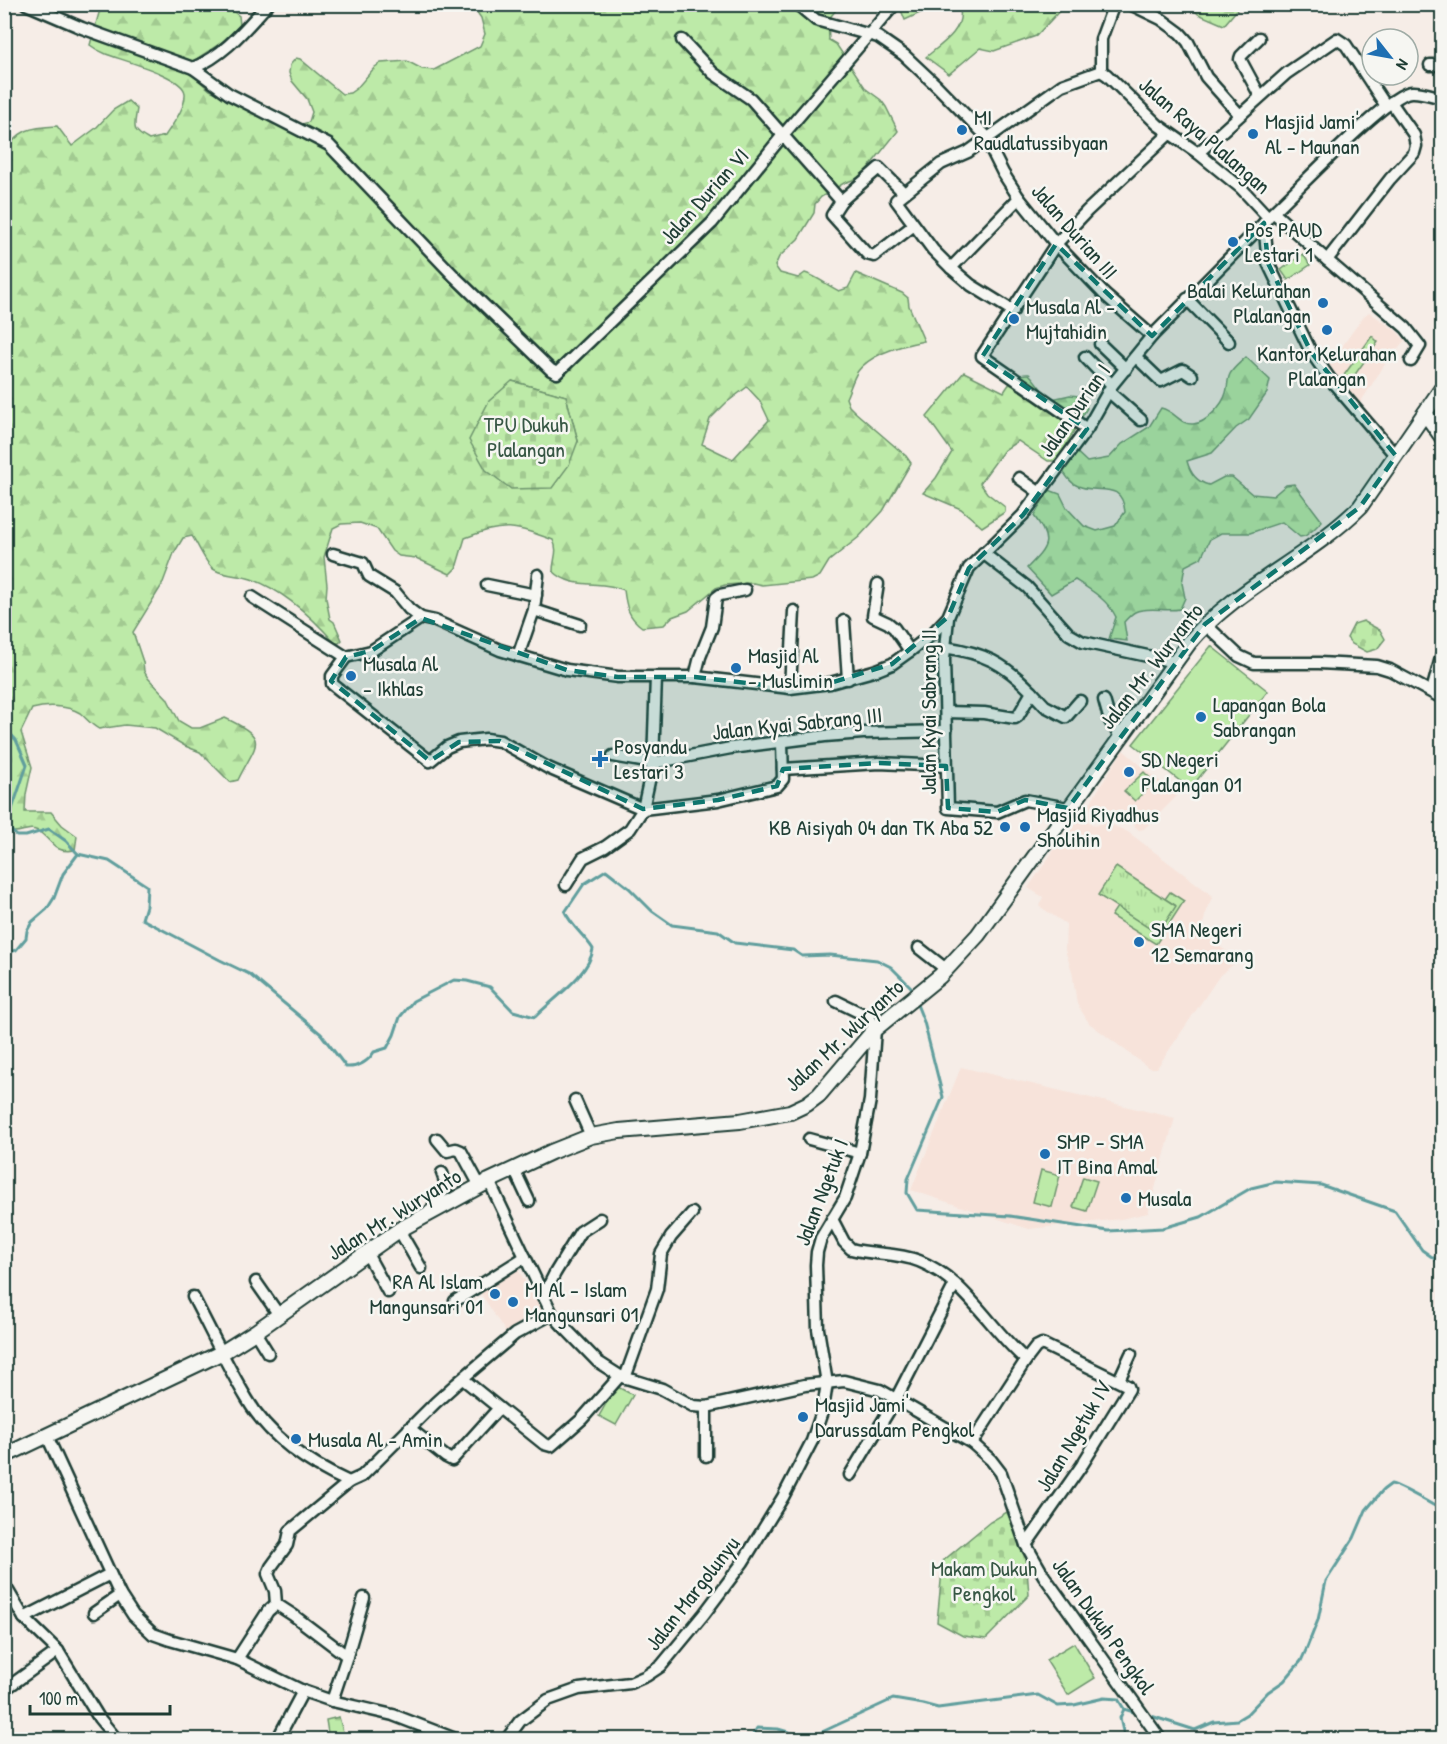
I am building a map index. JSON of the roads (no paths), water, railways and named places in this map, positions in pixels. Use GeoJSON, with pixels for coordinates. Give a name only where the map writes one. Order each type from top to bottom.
{"type":"FeatureCollection","features":[{"type":"Feature","properties":{"kind":"main road","name":"Jalan Mr. Wuryanto"},"geometry":{"type":"LineString","coordinates":[[4,1456],[223,1352],[399,1230],[514,1169],[591,1136],[619,1131],[740,1121],[799,1109],[819,1095],[875,1029],[947,970],[978,935],[1068,808],[1205,624],[1236,598],[1339,528],[1360,507],[1443,388]]}},
{"type":"Feature","properties":{"kind":"main road"},"geometry":{"type":"LineString","coordinates":[[1425,413],[1443,436]]}},
{"type":"Feature","properties":{"kind":"street"},"geometry":{"type":"LineString","coordinates":[[26,4],[82,28],[193,68],[209,62],[222,52],[267,4]]}},
{"type":"Feature","properties":{"kind":"street"},"geometry":{"type":"LineString","coordinates":[[797,4],[816,20],[878,37],[904,55],[938,86],[987,139]]}},
{"type":"Feature","properties":{"kind":"street","name":"Jalan Durian VI"},"geometry":{"type":"LineString","coordinates":[[193,68],[229,94],[329,145],[454,277],[551,370],[557,373],[712,223],[783,135],[895,4]]}},
{"type":"Feature","properties":{"kind":"street"},"geometry":{"type":"LineString","coordinates":[[1013,311],[971,285],[948,265],[896,203],[897,199],[941,164],[968,152],[1062,85],[1101,72],[1101,39],[1114,4]]}},
{"type":"Feature","properties":{"kind":"street"},"geometry":{"type":"LineString","coordinates":[[1130,4],[1161,19],[1180,33],[1188,42],[1206,77],[1239,114]]}},
{"type":"Feature","properties":{"kind":"street"},"geometry":{"type":"LineString","coordinates":[[1259,38],[1241,56],[1240,60],[1260,96]]}},
{"type":"Feature","properties":{"kind":"street"},"geometry":{"type":"LineString","coordinates":[[1198,153],[1287,73],[1337,39],[1346,45],[1388,104],[1414,135],[1416,146],[1414,153],[1390,179],[1327,260]]}},
{"type":"Feature","properties":{"kind":"street"},"geometry":{"type":"LineString","coordinates":[[682,40],[712,73],[752,99],[841,201]]}},
{"type":"Feature","properties":{"kind":"street"},"geometry":{"type":"LineString","coordinates":[[1430,65],[1443,65]]}},
{"type":"Feature","properties":{"kind":"street","name":"Jalan Raya Plalangan"},"geometry":{"type":"LineString","coordinates":[[1101,72],[1114,81],[1169,134],[1198,153],[1241,189],[1269,218],[1268,263],[1311,351],[1330,379],[1396,456]]}},
{"type":"Feature","properties":{"kind":"street"},"geometry":{"type":"LineString","coordinates":[[1388,104],[1410,92],[1443,98]]}},
{"type":"Feature","properties":{"kind":"street","name":"Jalan Durian I"},"geometry":{"type":"LineString","coordinates":[[948,617],[969,568],[1023,516],[1087,429],[1110,388],[1152,336],[1335,152],[1388,104]]}},
{"type":"Feature","properties":{"kind":"street"},"geometry":{"type":"LineString","coordinates":[[1087,429],[982,357],[1056,244],[1087,211],[1169,134]]}},
{"type":"Feature","properties":{"kind":"street","name":"Jalan Durian III"},"geometry":{"type":"LineString","coordinates":[[987,139],[1003,173],[1019,198],[1056,244],[1105,295],[1152,336]]}},
{"type":"Feature","properties":{"kind":"street"},"geometry":{"type":"LineString","coordinates":[[904,193],[879,168],[841,201],[832,215],[869,256],[874,256],[914,225]]}},
{"type":"Feature","properties":{"kind":"street"},"geometry":{"type":"LineString","coordinates":[[948,265],[1019,198]]}},
{"type":"Feature","properties":{"kind":"street"},"geometry":{"type":"LineString","coordinates":[[1269,218],[1327,260],[1407,327],[1420,346],[1411,361]]}},
{"type":"Feature","properties":{"kind":"street"},"geometry":{"type":"LineString","coordinates":[[1187,299],[1229,342]]}},
{"type":"Feature","properties":{"kind":"street"},"geometry":{"type":"LineString","coordinates":[[1100,344],[1126,369]]}},
{"type":"Feature","properties":{"kind":"street"},"geometry":{"type":"LineString","coordinates":[[1086,357],[1110,388],[1141,420]]}},
{"type":"Feature","properties":{"kind":"street"},"geometry":{"type":"LineString","coordinates":[[1136,357],[1161,381],[1183,370],[1192,376]]}},
{"type":"Feature","properties":{"kind":"street"},"geometry":{"type":"LineString","coordinates":[[1019,478],[1040,493]]}},
{"type":"Feature","properties":{"kind":"street"},"geometry":{"type":"LineString","coordinates":[[983,553],[1028,587],[1069,634],[1083,642],[1175,662]]}},
{"type":"Feature","properties":{"kind":"street"},"geometry":{"type":"LineString","coordinates":[[333,554],[363,563],[369,576],[395,592],[409,609],[421,618],[435,621],[518,656],[567,670],[618,676],[696,677],[790,688],[830,683],[892,664],[931,635],[948,617]]}},
{"type":"Feature","properties":{"kind":"street"},"geometry":{"type":"LineString","coordinates":[[518,656],[534,610],[538,575]]}},
{"type":"Feature","properties":{"kind":"street"},"geometry":{"type":"LineString","coordinates":[[878,584],[873,616],[894,628],[910,651]]}},
{"type":"Feature","properties":{"kind":"street"},"geometry":{"type":"LineString","coordinates":[[487,585],[536,594]]}},
{"type":"Feature","properties":{"kind":"street"},"geometry":{"type":"LineString","coordinates":[[696,677],[700,657],[712,627],[716,598],[720,595],[745,590]]}},
{"type":"Feature","properties":{"kind":"street"},"geometry":{"type":"LineString","coordinates":[[252,597],[346,657],[371,651],[421,618]]}},
{"type":"Feature","properties":{"kind":"street"},"geometry":{"type":"LineString","coordinates":[[534,610],[580,625]]}},
{"type":"Feature","properties":{"kind":"street"},"geometry":{"type":"LineString","coordinates":[[790,688],[794,611]]}},
{"type":"Feature","properties":{"kind":"street","name":"Jalan Kyai Sabrang II"},"geometry":{"type":"LineString","coordinates":[[948,617],[944,647],[945,766],[948,808],[998,812],[1025,800],[1068,808]]}},
{"type":"Feature","properties":{"kind":"street"},"geometry":{"type":"LineString","coordinates":[[844,621],[848,679]]}},
{"type":"Feature","properties":{"kind":"street"},"geometry":{"type":"LineString","coordinates":[[1205,624],[1239,656],[1254,663],[1377,666],[1390,670],[1443,698]]}},
{"type":"Feature","properties":{"kind":"street"},"geometry":{"type":"LineString","coordinates":[[944,647],[971,651],[998,662],[1010,670],[1046,706],[1066,717],[1080,701]]}},
{"type":"Feature","properties":{"kind":"street"},"geometry":{"type":"LineString","coordinates":[[1432,691],[1443,654]]}},
{"type":"Feature","properties":{"kind":"street"},"geometry":{"type":"LineString","coordinates":[[346,657],[332,676],[332,684],[392,730],[425,759],[430,761],[447,747],[459,742],[486,739],[500,741],[548,768],[643,809],[718,800],[777,786],[783,779],[782,742]]}},
{"type":"Feature","properties":{"kind":"street"},"geometry":{"type":"LineString","coordinates":[[566,885],[583,858],[605,847],[630,829],[643,809],[653,763],[656,677]]}},
{"type":"Feature","properties":{"kind":"street"},"geometry":{"type":"LineString","coordinates":[[946,712],[984,713],[1014,718],[1018,716],[1032,692]]}},
{"type":"Feature","properties":{"kind":"street"},"geometry":{"type":"LineString","coordinates":[[1104,700],[1110,721],[1121,738]]}},
{"type":"Feature","properties":{"kind":"street","name":"Jalan Kyai Sabrang III"},"geometry":{"type":"LineString","coordinates":[[653,763],[731,748],[863,733],[946,731]]}},
{"type":"Feature","properties":{"kind":"street"},"geometry":{"type":"LineString","coordinates":[[613,756],[653,763]]}},
{"type":"Feature","properties":{"kind":"street"},"geometry":{"type":"LineString","coordinates":[[783,770],[879,763],[945,766]]}},
{"type":"Feature","properties":{"kind":"street"},"geometry":{"type":"LineString","coordinates":[[920,948],[947,970]]}},
{"type":"Feature","properties":{"kind":"street"},"geometry":{"type":"LineString","coordinates":[[836,1001],[869,1017],[875,1029]]}},
{"type":"Feature","properties":{"kind":"street","name":"Jalan Ngetuk I"},"geometry":{"type":"LineString","coordinates":[[827,1383],[818,1329],[816,1265],[821,1238],[845,1198],[860,1153],[870,1100],[875,1029]]}},
{"type":"Feature","properties":{"kind":"street"},"geometry":{"type":"LineString","coordinates":[[575,1100],[591,1136]]}},
{"type":"Feature","properties":{"kind":"street"},"geometry":{"type":"LineString","coordinates":[[437,1139],[447,1151],[456,1149],[460,1151],[484,1183],[525,1257],[552,1314],[598,1362],[623,1377],[662,1389],[693,1406],[706,1407],[706,1456]]}},
{"type":"Feature","properties":{"kind":"street"},"geometry":{"type":"LineString","coordinates":[[809,1139],[860,1153]]}},
{"type":"Feature","properties":{"kind":"street"},"geometry":{"type":"LineString","coordinates":[[514,1169],[529,1201]]}},
{"type":"Feature","properties":{"kind":"street"},"geometry":{"type":"LineString","coordinates":[[431,1211],[447,1187],[442,1173]]}},
{"type":"Feature","properties":{"kind":"street"},"geometry":{"type":"LineString","coordinates":[[463,1379],[498,1409],[544,1444],[550,1446],[582,1419],[623,1377],[657,1288],[661,1254],[671,1237],[692,1213]]}},
{"type":"Feature","properties":{"kind":"street"},"geometry":{"type":"LineString","coordinates":[[543,1296],[580,1232],[600,1219]]}},
{"type":"Feature","properties":{"kind":"street"},"geometry":{"type":"LineString","coordinates":[[832,1219],[851,1250],[902,1256],[920,1261],[943,1273],[1010,1346],[1026,1360],[972,1443]]}},
{"type":"Feature","properties":{"kind":"street"},"geometry":{"type":"LineString","coordinates":[[399,1230],[421,1268]]}},
{"type":"Feature","properties":{"kind":"street"},"geometry":{"type":"LineString","coordinates":[[366,1252],[388,1292]]}},
{"type":"Feature","properties":{"kind":"street"},"geometry":{"type":"LineString","coordinates":[[454,1301],[525,1257]]}},
{"type":"Feature","properties":{"kind":"street"},"geometry":{"type":"LineString","coordinates":[[256,1282],[279,1315]]}},
{"type":"Feature","properties":{"kind":"street"},"geometry":{"type":"LineString","coordinates":[[850,1475],[896,1399],[955,1284]]}},
{"type":"Feature","properties":{"kind":"street"},"geometry":{"type":"LineString","coordinates":[[193,1297],[247,1400],[261,1419],[285,1444],[318,1467],[349,1482]]}},
{"type":"Feature","properties":{"kind":"street"},"geometry":{"type":"LineString","coordinates":[[276,1604],[275,1591],[268,1574],[287,1545],[290,1531],[349,1482],[362,1476],[435,1403],[515,1334],[552,1314]]}},
{"type":"Feature","properties":{"kind":"street"},"geometry":{"type":"LineString","coordinates":[[255,1332],[268,1353]]}},
{"type":"Feature","properties":{"kind":"street","name":"Jalan Ngetuk IV"},"geometry":{"type":"LineString","coordinates":[[1026,1360],[1036,1347],[1042,1344],[1125,1383],[1129,1389],[1082,1466],[1026,1545]]}},
{"type":"Feature","properties":{"kind":"street"},"geometry":{"type":"LineString","coordinates":[[1119,1380],[1131,1353]]}},
{"type":"Feature","properties":{"kind":"street","name":"Jalan Dukuh Pengkol"},"geometry":{"type":"LineString","coordinates":[[706,1407],[788,1388],[844,1381],[880,1390],[972,1443],[991,1460],[1001,1473],[1026,1545],[1044,1576],[1161,1740]]}},
{"type":"Feature","properties":{"kind":"street","name":"Jalan Margolunyu"},"geometry":{"type":"LineString","coordinates":[[506,1740],[520,1721],[548,1700],[579,1689],[630,1683],[661,1666],[732,1578],[783,1497],[812,1441],[823,1409],[827,1383]]}},
{"type":"Feature","properties":{"kind":"street"},"geometry":{"type":"LineString","coordinates":[[409,1428],[452,1460],[498,1409]]}},
{"type":"Feature","properties":{"kind":"street"},"geometry":{"type":"LineString","coordinates":[[47,1436],[120,1595],[133,1615],[153,1634],[170,1641],[237,1659],[303,1691],[332,1701],[393,1715],[435,1735],[458,1740]]}},
{"type":"Feature","properties":{"kind":"street"},"geometry":{"type":"LineString","coordinates":[[24,1618],[110,1574]]}},
{"type":"Feature","properties":{"kind":"street"},"geometry":{"type":"LineString","coordinates":[[4,1584],[24,1618],[58,1652],[99,1718],[117,1740]]}},
{"type":"Feature","properties":{"kind":"street"},"geometry":{"type":"LineString","coordinates":[[94,1613],[120,1595]]}},
{"type":"Feature","properties":{"kind":"street"},"geometry":{"type":"LineString","coordinates":[[332,1701],[364,1598]]}},
{"type":"Feature","properties":{"kind":"street"},"geometry":{"type":"LineString","coordinates":[[276,1604],[347,1656]]}},
{"type":"Feature","properties":{"kind":"street"},"geometry":{"type":"LineString","coordinates":[[237,1659],[268,1611],[276,1604]]}},
{"type":"Feature","properties":{"kind":"street"},"geometry":{"type":"LineString","coordinates":[[4,1690],[58,1652]]}},
{"type":"Feature","properties":{"kind":"street"},"geometry":{"type":"LineString","coordinates":[[277,1740],[303,1691]]}},
{"type":"Feature","properties":{"kind":"waterway"},"geometry":{"type":"LineString","coordinates":[[4,727],[16,740],[27,765],[8,821],[10,830],[17,836],[26,836],[49,829],[66,841],[78,854]]}},
{"type":"Feature","properties":{"kind":"waterway"},"geometry":{"type":"LineString","coordinates":[[4,954],[16,950],[26,938],[32,922],[47,909],[63,874],[78,854],[109,861],[147,886],[146,906],[142,919],[249,974],[321,1034],[346,1067],[350,1067],[365,1061],[374,1052],[387,1048],[400,1017],[413,1001],[454,980],[490,987],[513,1011],[535,1017],[570,986],[590,958],[593,949],[565,912],[584,884],[606,870],[629,888],[652,911],[672,925],[718,931],[735,943],[793,950],[802,956],[830,955],[877,960],[891,967],[911,987],[913,993]]}},
{"type":"Feature","properties":{"kind":"waterway"},"geometry":{"type":"LineString","coordinates":[[916,1002],[924,1022],[943,1097],[908,1179],[907,1193],[917,1210],[1010,1216],[1108,1231],[1163,1228],[1201,1217],[1251,1188],[1276,1182],[1321,1185],[1395,1211],[1422,1250],[1442,1264]]}},
{"type":"Feature","properties":{"kind":"waterway"},"geometry":{"type":"LineString","coordinates":[[1148,1715],[1195,1730],[1214,1722],[1237,1720],[1247,1714],[1268,1692],[1284,1681],[1301,1661],[1318,1620],[1326,1581],[1354,1538],[1366,1510],[1383,1490],[1391,1484],[1395,1485],[1442,1510]]}},
{"type":"Feature","properties":{"kind":"waterway"},"geometry":{"type":"LineString","coordinates":[[750,1740],[757,1728],[778,1729],[809,1738],[893,1699],[938,1708],[1038,1695],[1058,1706],[1104,1698],[1118,1699],[1124,1709],[1120,1718],[1125,1740]]}},
{"type":"Feature","properties":{"kind":"waterway"},"geometry":{"type":"LineString","coordinates":[[1124,1709],[1137,1713]]}},
{"type":"Feature","properties":{"kind":"place","name":"MI Raudlatussibyaan"},"geometry":{"type":"Point","coordinates":[962,130]}},
{"type":"Feature","properties":{"kind":"place","name":"Masjid Jami' Al - Maunan"},"geometry":{"type":"Point","coordinates":[1253,134]}},
{"type":"Feature","properties":{"kind":"place","name":"Pos PAUD Lestari 1"},"geometry":{"type":"Point","coordinates":[1233,242]}},
{"type":"Feature","properties":{"kind":"place","name":"Balai Kelurahan Plalangan"},"geometry":{"type":"Point","coordinates":[1323,303]}},
{"type":"Feature","properties":{"kind":"place","name":"Musala Al - Mujtahidin"},"geometry":{"type":"Point","coordinates":[1014,319]}},
{"type":"Feature","properties":{"kind":"place","name":"Kantor Kelurahan Plalangan"},"geometry":{"type":"Point","coordinates":[1327,330]}},
{"type":"Feature","properties":{"kind":"place","name":"Masjid Al - Muslimin"},"geometry":{"type":"Point","coordinates":[736,668]}},
{"type":"Feature","properties":{"kind":"place","name":"Musala Al - Ikhlas"},"geometry":{"type":"Point","coordinates":[351,676]}},
{"type":"Feature","properties":{"kind":"place","name":"Lapangan Bola Sabrangan"},"geometry":{"type":"Point","coordinates":[1201,717]}},
{"type":"Feature","properties":{"kind":"place","name":"Posyandu Lestari 3"},"geometry":{"type":"Point","coordinates":[600,759]}},
{"type":"Feature","properties":{"kind":"place","name":"SD Negeri Plalangan 01"},"geometry":{"type":"Point","coordinates":[1129,772]}},
{"type":"Feature","properties":{"kind":"place","name":"KB Aisiyah 04 dan TK Aba 52"},"geometry":{"type":"Point","coordinates":[1005,827]}},
{"type":"Feature","properties":{"kind":"place","name":"Masjid Riyadhus Sholihin"},"geometry":{"type":"Point","coordinates":[1025,827]}},
{"type":"Feature","properties":{"kind":"place","name":"SMA Negeri 12 Semarang"},"geometry":{"type":"Point","coordinates":[1139,942]}},
{"type":"Feature","properties":{"kind":"place","name":"SMP - SMA IT Bina Amal"},"geometry":{"type":"Point","coordinates":[1045,1154]}},
{"type":"Feature","properties":{"kind":"place","name":"Musala"},"geometry":{"type":"Point","coordinates":[1126,1198]}},
{"type":"Feature","properties":{"kind":"place","name":"RA Al Islam Mangunsari 01"},"geometry":{"type":"Point","coordinates":[495,1294]}},
{"type":"Feature","properties":{"kind":"place","name":"MI Al - Islam Mangunsari 01"},"geometry":{"type":"Point","coordinates":[513,1302]}},
{"type":"Feature","properties":{"kind":"place","name":"Masjid Jami' Darussalam Pengkol"},"geometry":{"type":"Point","coordinates":[803,1417]}},
{"type":"Feature","properties":{"kind":"place","name":"Musala Al - Amin"},"geometry":{"type":"Point","coordinates":[296,1439]}},
{"type":"Feature","properties":{"kind":"park label","name":"TPU Dukuh Plalangan"},"geometry":{"type":"Point","coordinates":[526,437]}},
{"type":"Feature","properties":{"kind":"park label","name":"Makam Dukuh Pengkol"},"geometry":{"type":"Point","coordinates":[984,1580]}}]}
